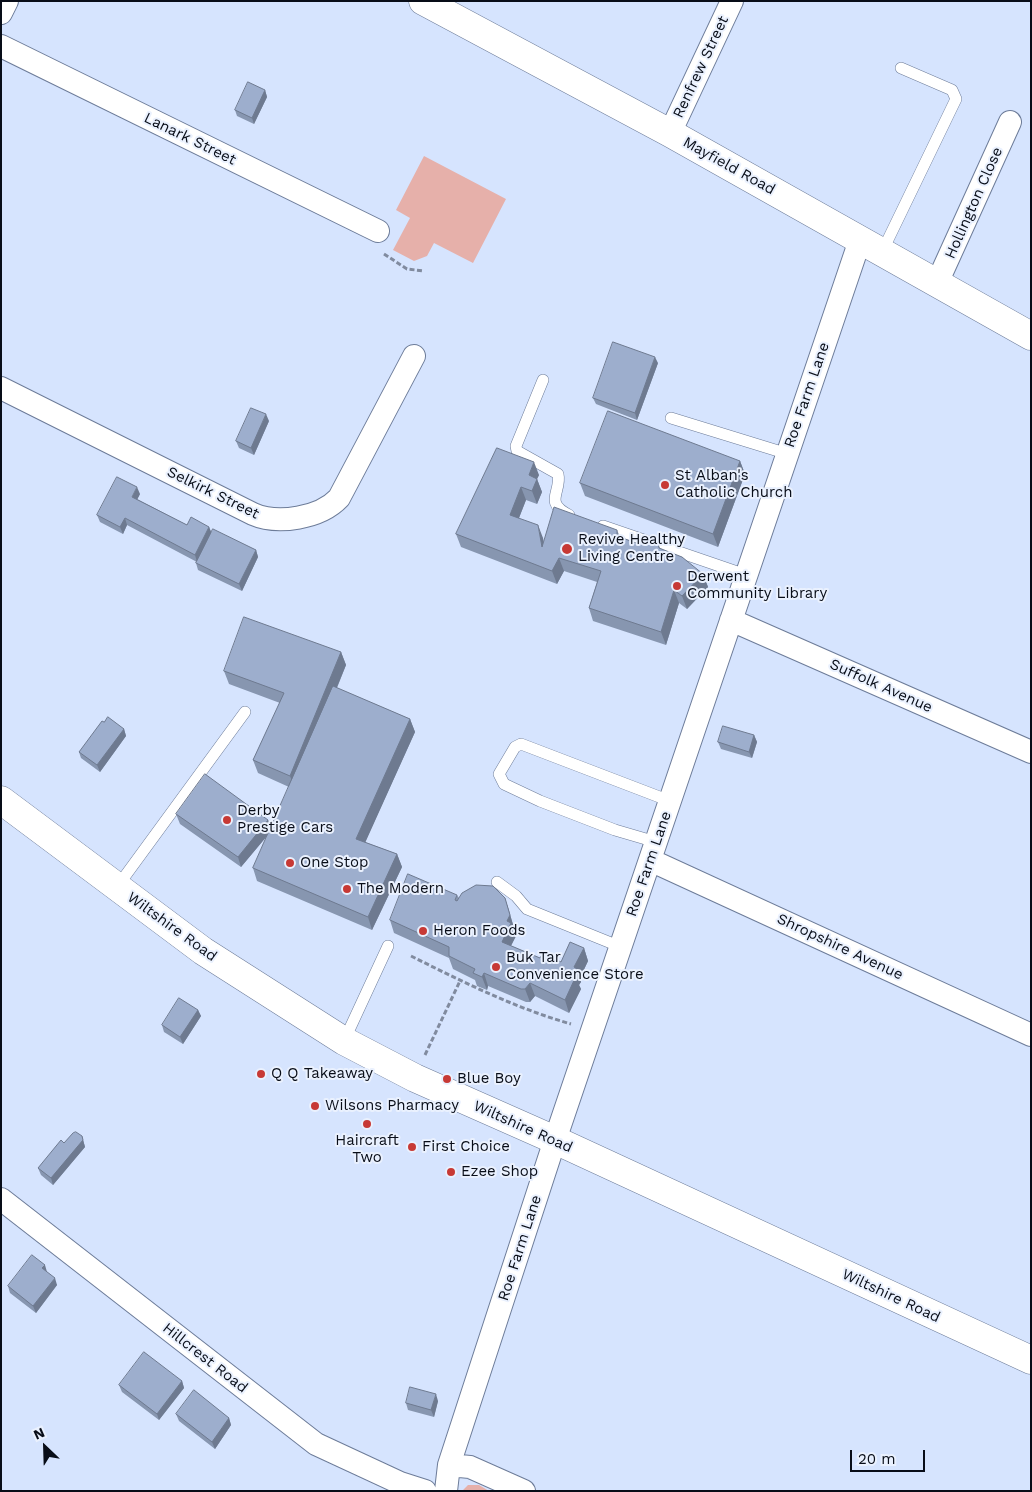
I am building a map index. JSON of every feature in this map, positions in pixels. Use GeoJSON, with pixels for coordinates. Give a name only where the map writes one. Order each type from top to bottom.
{"type":"FeatureCollection","features":[{"type":"Feature","properties":{"kind":"street"},"geometry":{"type":"LineString","coordinates":[[1,13],[7,1]]}},
{"type":"Feature","properties":{"kind":"street","name":"Mayfield Road"},"geometry":{"type":"LineString","coordinates":[[424,1],[670,133],[1031,336]]}},
{"type":"Feature","properties":{"kind":"street","name":"Renfrew Street"},"geometry":{"type":"LineString","coordinates":[[670,133],[732,1]]}},
{"type":"Feature","properties":{"kind":"street","name":"Lanark Street"},"geometry":{"type":"LineString","coordinates":[[1,46],[378,232]]}},
{"type":"Feature","properties":{"kind":"street","name":"Hollington Close"},"geometry":{"type":"LineString","coordinates":[[937,283],[1010,122]]}},
{"type":"Feature","properties":{"kind":"street","name":"Roe Farm Lane"},"geometry":{"type":"LineString","coordinates":[[446,1491],[449,1465],[555,1140],[746,575],[788,454],[871,246]]}},
{"type":"Feature","properties":{"kind":"street","name":"Selkirk Street"},"geometry":{"type":"LineString","coordinates":[[1,388],[253,514],[266,519],[285,518],[316,512],[329,506],[339,498],[414,356]]}},
{"type":"Feature","properties":{"kind":"street","name":"Suffolk Avenue"},"geometry":{"type":"LineString","coordinates":[[731,620],[1031,752]]}},
{"type":"Feature","properties":{"kind":"street","name":"Wiltshire Road"},"geometry":{"type":"LineString","coordinates":[[1,800],[203,951],[344,1041],[415,1078],[555,1140],[1031,1360]]}},
{"type":"Feature","properties":{"kind":"street","name":"Shropshire Avenue"},"geometry":{"type":"LineString","coordinates":[[653,851],[1031,1035]]}},
{"type":"Feature","properties":{"kind":"street","name":"Hillcrest Road"},"geometry":{"type":"LineString","coordinates":[[1,1199],[310,1440],[352,1462],[400,1483],[424,1491]]}},
{"type":"Feature","properties":{"kind":"street"},"geometry":{"type":"LineString","coordinates":[[449,1465],[470,1467],[524,1491]]}},
{"type":"Feature","properties":{"kind":"lane"},"geometry":{"type":"LineString","coordinates":[[871,246],[956,99],[952,90],[901,68]]}},
{"type":"Feature","properties":{"kind":"lane"},"geometry":{"type":"LineString","coordinates":[[543,380],[516,446],[516,451],[554,470],[559,480],[555,494],[558,508],[567,514],[746,575]]}},
{"type":"Feature","properties":{"kind":"lane"},"geometry":{"type":"LineString","coordinates":[[671,418],[788,454]]}},
{"type":"Feature","properties":{"kind":"lane"},"geometry":{"type":"LineString","coordinates":[[117,886],[246,712]]}},
{"type":"Feature","properties":{"kind":"lane"},"geometry":{"type":"LineString","coordinates":[[653,851],[615,830],[540,801],[504,784],[499,774],[515,747],[521,744],[670,801]]}},
{"type":"Feature","properties":{"kind":"lane"},"geometry":{"type":"LineString","coordinates":[[497,882],[516,896],[527,909],[621,947]]}},
{"type":"Feature","properties":{"kind":"lane"},"geometry":{"type":"LineString","coordinates":[[344,1041],[388,946]]}},
{"type":"Feature","properties":{"kind":"path"},"geometry":{"type":"LineString","coordinates":[[378,232],[372,247],[407,269],[424,271]]}},
{"type":"Feature","properties":{"kind":"path"},"geometry":{"type":"LineString","coordinates":[[411,956],[460,981],[542,1016],[592,1031]]}},
{"type":"Feature","properties":{"kind":"path"},"geometry":{"type":"LineString","coordinates":[[415,1078],[440,1020],[460,981]]}},
{"type":"Feature","properties":{"kind":"shaded area"},"geometry":{"type":"Polygon","coordinates":[[[424,156],[506,199],[473,263],[434,243],[427,256],[414,261],[393,250],[410,218],[396,210],[424,156]]]}},
{"type":"Feature","properties":{"kind":"shaded area"},"geometry":{"type":"Polygon","coordinates":[[[468,1485],[479,1485],[489,1491],[462,1491],[468,1485]]]}},
{"type":"Feature","properties":{"kind":"building"},"geometry":{"type":"Polygon","coordinates":[[[248,82],[265,90],[252,118],[235,110],[248,82]]]}},
{"type":"Feature","properties":{"kind":"building"},"geometry":{"type":"Polygon","coordinates":[[[613,342],[655,357],[635,413],[593,398],[613,342]]]}},
{"type":"Feature","properties":{"kind":"building"},"geometry":{"type":"Polygon","coordinates":[[[251,408],[266,414],[251,448],[236,441],[251,408]]]}},
{"type":"Feature","properties":{"kind":"building","name":"St Alban's Catholic Church"},"geometry":{"type":"Polygon","coordinates":[[[608,411],[740,461],[713,534],[580,483],[608,411]]]}},
{"type":"Feature","properties":{"kind":"building"},"geometry":{"type":"Polygon","coordinates":[[[497,448],[534,462],[529,475],[537,479],[532,491],[521,487],[510,515],[538,525],[542,547],[554,507],[617,530],[617,536],[639,544],[642,537],[658,544],[659,548],[682,557],[703,574],[682,596],[674,590],[661,632],[589,608],[601,571],[559,558],[552,571],[456,534],[497,448]]]}},
{"type":"Feature","properties":{"kind":"building"},"geometry":{"type":"Polygon","coordinates":[[[117,477],[137,487],[132,497],[187,525],[191,517],[209,527],[195,555],[125,518],[120,527],[97,515],[117,477]]]}},
{"type":"Feature","properties":{"kind":"building"},"geometry":{"type":"Polygon","coordinates":[[[213,529],[256,550],[239,584],[196,563],[213,529]]]}},
{"type":"Feature","properties":{"kind":"building"},"geometry":{"type":"Polygon","coordinates":[[[244,617],[341,652],[290,776],[253,760],[284,693],[224,671],[244,617]]]}},
{"type":"Feature","properties":{"kind":"building"},"geometry":{"type":"Polygon","coordinates":[[[333,686],[410,719],[356,839],[397,854],[368,917],[253,868],[333,686]]]}},
{"type":"Feature","properties":{"kind":"building"},"geometry":{"type":"Polygon","coordinates":[[[108,717],[124,729],[97,765],[79,752],[102,721],[104,722],[108,717]]]}},
{"type":"Feature","properties":{"kind":"building"},"geometry":{"type":"Polygon","coordinates":[[[723,726],[754,735],[749,752],[718,742],[723,726]]]}},
{"type":"Feature","properties":{"kind":"building"},"geometry":{"type":"Polygon","coordinates":[[[205,774],[268,820],[238,857],[176,814],[205,774]]]}},
{"type":"Feature","properties":{"kind":"building"},"geometry":{"type":"Polygon","coordinates":[[[408,874],[457,895],[455,900],[457,901],[462,893],[476,885],[493,886],[505,898],[510,915],[507,921],[511,923],[502,942],[540,958],[543,953],[561,962],[570,942],[584,948],[574,967],[577,969],[573,975],[576,976],[565,1000],[530,983],[525,989],[521,989],[484,973],[482,977],[473,973],[475,969],[449,956],[449,947],[390,920],[408,874]]]}},
{"type":"Feature","properties":{"kind":"building"},"geometry":{"type":"Polygon","coordinates":[[[179,998],[198,1010],[180,1037],[162,1025],[179,998]]]}},
{"type":"Feature","properties":{"kind":"building"},"geometry":{"type":"Polygon","coordinates":[[[76,1132],[82,1136],[83,1140],[51,1178],[38,1168],[61,1140],[64,1143],[76,1132]]]}},
{"type":"Feature","properties":{"kind":"building"},"geometry":{"type":"Polygon","coordinates":[[[32,1255],[45,1265],[42,1268],[55,1278],[33,1306],[8,1286],[32,1255]]]}},
{"type":"Feature","properties":{"kind":"building"},"geometry":{"type":"Polygon","coordinates":[[[144,1352],[182,1381],[157,1414],[119,1385],[144,1352]]]}},
{"type":"Feature","properties":{"kind":"building"},"geometry":{"type":"Polygon","coordinates":[[[410,1387],[436,1394],[431,1410],[406,1403],[410,1387]]]}},
{"type":"Feature","properties":{"kind":"building"},"geometry":{"type":"Polygon","coordinates":[[[194,1390],[229,1418],[212,1442],[176,1414],[194,1390]]]}},
{"type":"Feature","properties":{"kind":"place","name":"St Alban's Catholic Church"},"geometry":{"type":"Point","coordinates":[665,485]}},
{"type":"Feature","properties":{"kind":"place","name":"Revive Healthy Living Centre"},"geometry":{"type":"Point","coordinates":[567,549]}},
{"type":"Feature","properties":{"kind":"place","name":"Derwent Community Library"},"geometry":{"type":"Point","coordinates":[677,586]}},
{"type":"Feature","properties":{"kind":"place","name":"Derby Prestige Cars"},"geometry":{"type":"Point","coordinates":[227,820]}},
{"type":"Feature","properties":{"kind":"place","name":"One Stop"},"geometry":{"type":"Point","coordinates":[290,863]}},
{"type":"Feature","properties":{"kind":"place","name":"The Modern"},"geometry":{"type":"Point","coordinates":[347,889]}},
{"type":"Feature","properties":{"kind":"place","name":"Heron Foods"},"geometry":{"type":"Point","coordinates":[423,931]}},
{"type":"Feature","properties":{"kind":"place","name":"Buk Tar Convenience Store"},"geometry":{"type":"Point","coordinates":[496,967]}},
{"type":"Feature","properties":{"kind":"place","name":"Q Q Takeaway"},"geometry":{"type":"Point","coordinates":[261,1074]}},
{"type":"Feature","properties":{"kind":"place","name":"Blue Boy"},"geometry":{"type":"Point","coordinates":[447,1079]}},
{"type":"Feature","properties":{"kind":"place","name":"Wilsons Pharmacy"},"geometry":{"type":"Point","coordinates":[315,1106]}},
{"type":"Feature","properties":{"kind":"place","name":"Haircraft Two"},"geometry":{"type":"Point","coordinates":[367,1124]}},
{"type":"Feature","properties":{"kind":"place","name":"First Choice"},"geometry":{"type":"Point","coordinates":[412,1147]}},
{"type":"Feature","properties":{"kind":"place","name":"Ezee Shop"},"geometry":{"type":"Point","coordinates":[451,1172]}}]}
